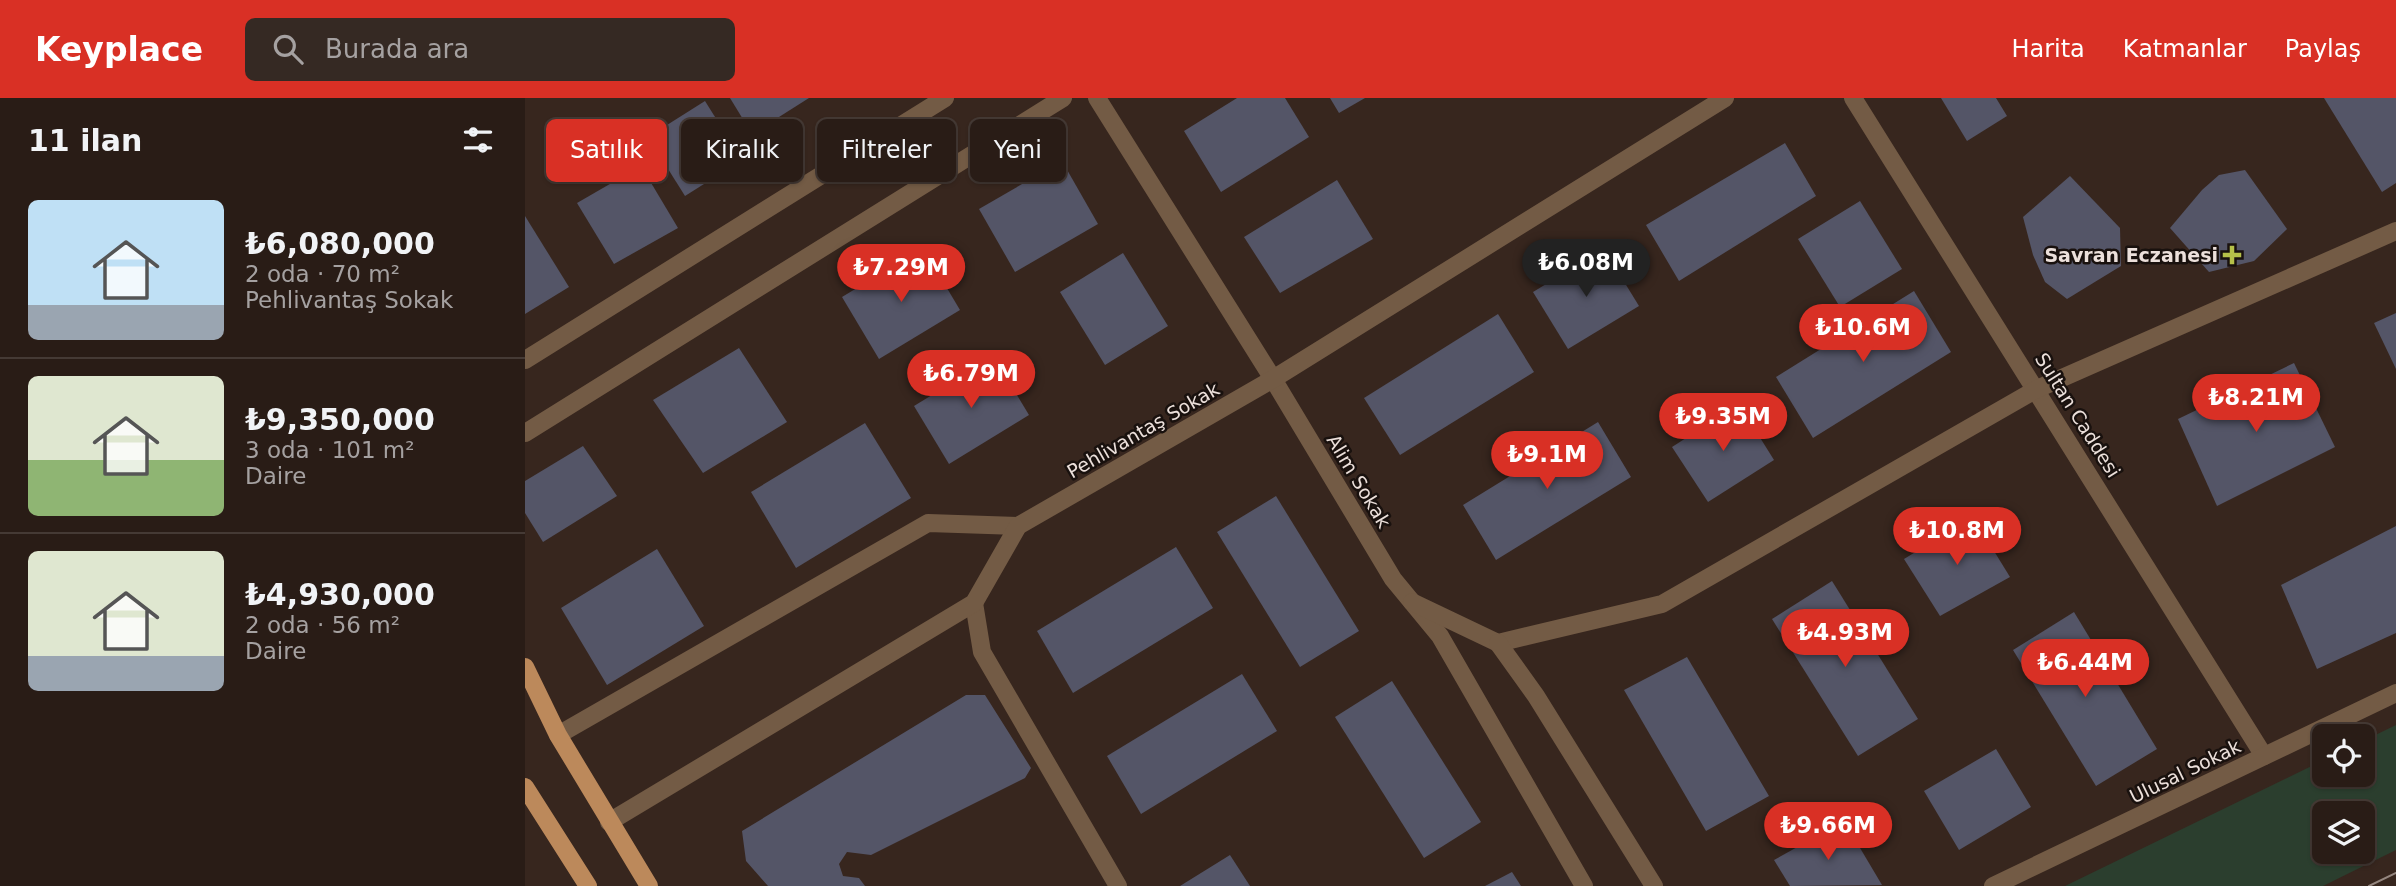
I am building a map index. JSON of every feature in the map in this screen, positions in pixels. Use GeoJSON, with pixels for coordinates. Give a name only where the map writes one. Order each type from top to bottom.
{"type":"FeatureCollection","features":[{"type":"Feature","properties":{"kind":"main road"},"geometry":{"type":"LineString","coordinates":[[525,667],[558,735],[649,886]]}},
{"type":"Feature","properties":{"kind":"main road"},"geometry":{"type":"LineString","coordinates":[[525,787],[588,886]]}},
{"type":"Feature","properties":{"kind":"street"},"geometry":{"type":"LineString","coordinates":[[525,360],[945,98]]}},
{"type":"Feature","properties":{"kind":"street"},"geometry":{"type":"LineString","coordinates":[[525,433],[1063,98]]}},
{"type":"Feature","properties":{"kind":"street","name":"Pehlivantaş Sokak"},"geometry":{"type":"LineString","coordinates":[[609,822],[974,603],[1019,526],[1273,379],[1725,98]]}},
{"type":"Feature","properties":{"kind":"street","name":"Sultan Caddesi"},"geometry":{"type":"LineString","coordinates":[[1853,98],[2265,756]]}},
{"type":"Feature","properties":{"kind":"street","name":"Alim Sokak"},"geometry":{"type":"LineString","coordinates":[[1100,99],[1393,579],[1440,636],[1584,886]]}},
{"type":"Feature","properties":{"kind":"street"},"geometry":{"type":"LineString","coordinates":[[1498,643],[1663,604],[2037,389],[2396,231]]}},
{"type":"Feature","properties":{"kind":"street"},"geometry":{"type":"LineString","coordinates":[[558,735],[928,523],[1019,526]]}},
{"type":"Feature","properties":{"kind":"street"},"geometry":{"type":"LineString","coordinates":[[1412,602],[1498,643],[1536,696],[1654,886]]}},
{"type":"Feature","properties":{"kind":"street"},"geometry":{"type":"LineString","coordinates":[[974,603],[982,652],[1118,886]]}},
{"type":"Feature","properties":{"kind":"street","name":"Ulusal Sokak"},"geometry":{"type":"LineString","coordinates":[[1993,886],[2396,694]]}},
{"type":"Feature","properties":{"kind":"green space"},"geometry":{"type":"Polygon","coordinates":[[[2396,725],[2396,850],[2375,860],[2375,801],[2312,801],[2312,864],[2368,864],[2323,886],[2065,886],[2312,766],[2312,787],[2375,787],[2375,735],[2396,725]]]}},
{"type":"Feature","properties":{"kind":"building"},"geometry":{"type":"Polygon","coordinates":[[[730,98],[809,98],[776,119],[743,119],[730,98]]]}},
{"type":"Feature","properties":{"kind":"building"},"geometry":{"type":"Polygon","coordinates":[[[1237,98],[1285,98],[1309,137],[1221,192],[1184,131],[1237,98]]]}},
{"type":"Feature","properties":{"kind":"building"},"geometry":{"type":"Polygon","coordinates":[[[1330,98],[1365,98],[1339,113],[1330,98]]]}},
{"type":"Feature","properties":{"kind":"building"},"geometry":{"type":"Polygon","coordinates":[[[1941,98],[1996,98],[2007,116],[1967,141],[1941,98]]]}},
{"type":"Feature","properties":{"kind":"building"},"geometry":{"type":"Polygon","coordinates":[[[2324,98],[2396,98],[2396,183],[2382,192],[2324,98]]]}},
{"type":"Feature","properties":{"kind":"building"},"geometry":{"type":"Polygon","coordinates":[[[705,101],[716,119],[681,119],[681,182],[707,182],[685,196],[667,167],[667,125],[705,101]]]}},
{"type":"Feature","properties":{"kind":"building"},"geometry":{"type":"Polygon","coordinates":[[[1785,143],[1816,196],[1679,281],[1646,225],[1785,143]]]}},
{"type":"Feature","properties":{"kind":"building"},"geometry":{"type":"Polygon","coordinates":[[[1066,168],[1098,224],[1015,272],[979,209],[1026,182],[1066,182],[1066,168]]]}},
{"type":"Feature","properties":{"kind":"building"},"geometry":{"type":"Polygon","coordinates":[[[2245,170],[2287,229],[2254,261],[2209,272],[2170,228],[2202,190],[2219,175],[2245,170]]]}},
{"type":"Feature","properties":{"kind":"building"},"geometry":{"type":"Polygon","coordinates":[[[2070,176],[2120,228],[2121,266],[2067,299],[2045,282],[2033,255],[2023,217],[2070,176]]]}},
{"type":"Feature","properties":{"kind":"building"},"geometry":{"type":"Polygon","coordinates":[[[1337,180],[1373,239],[1280,293],[1244,237],[1337,180]]]}},
{"type":"Feature","properties":{"kind":"building"},"geometry":{"type":"Polygon","coordinates":[[[613,182],[651,182],[678,228],[614,264],[577,203],[613,182]]]}},
{"type":"Feature","properties":{"kind":"building"},"geometry":{"type":"Polygon","coordinates":[[[1860,201],[1902,269],[1840,307],[1798,239],[1860,201]]]}},
{"type":"Feature","properties":{"kind":"building"},"geometry":{"type":"Polygon","coordinates":[[[525,216],[569,287],[525,314],[525,216]]]}},
{"type":"Feature","properties":{"kind":"building"},"geometry":{"type":"Polygon","coordinates":[[[923,248],[960,310],[879,359],[842,297],[923,248]]]}},
{"type":"Feature","properties":{"kind":"building"},"geometry":{"type":"Polygon","coordinates":[[[1604,249],[1639,306],[1568,349],[1533,292],[1604,249]]]}},
{"type":"Feature","properties":{"kind":"building"},"geometry":{"type":"Polygon","coordinates":[[[1123,253],[1168,326],[1105,365],[1060,292],[1123,253]]]}},
{"type":"Feature","properties":{"kind":"building"},"geometry":{"type":"Polygon","coordinates":[[[1914,291],[1951,352],[1813,438],[1776,377],[1914,291]]]}},
{"type":"Feature","properties":{"kind":"building"},"geometry":{"type":"Polygon","coordinates":[[[2396,313],[2396,369],[2374,323],[2396,313]]]}},
{"type":"Feature","properties":{"kind":"building"},"geometry":{"type":"Polygon","coordinates":[[[1498,314],[1534,372],[1400,455],[1364,398],[1498,314]]]}},
{"type":"Feature","properties":{"kind":"building"},"geometry":{"type":"Polygon","coordinates":[[[739,348],[787,422],[703,473],[653,400],[739,348]]]}},
{"type":"Feature","properties":{"kind":"building"},"geometry":{"type":"Polygon","coordinates":[[[994,357],[1029,415],[949,464],[914,406],[994,357]]]}},
{"type":"Feature","properties":{"kind":"building"},"geometry":{"type":"Polygon","coordinates":[[[2294,363],[2335,447],[2217,506],[2178,419],[2294,363]]]}},
{"type":"Feature","properties":{"kind":"building"},"geometry":{"type":"Polygon","coordinates":[[[1739,404],[1774,460],[1708,502],[1672,447],[1739,404]]]}},
{"type":"Feature","properties":{"kind":"building"},"geometry":{"type":"Polygon","coordinates":[[[1598,422],[1631,477],[1496,560],[1463,505],[1598,422]]]}},
{"type":"Feature","properties":{"kind":"building"},"geometry":{"type":"Polygon","coordinates":[[[865,423],[911,498],[796,568],[751,492],[865,423]]]}},
{"type":"Feature","properties":{"kind":"building"},"geometry":{"type":"Polygon","coordinates":[[[583,446],[617,496],[543,542],[525,513],[525,481],[583,446]]]}},
{"type":"Feature","properties":{"kind":"building"},"geometry":{"type":"Polygon","coordinates":[[[1276,496],[1359,631],[1300,667],[1217,532],[1276,496]]]}},
{"type":"Feature","properties":{"kind":"building"},"geometry":{"type":"Polygon","coordinates":[[[1973,517],[2010,577],[1940,616],[1904,559],[1973,517]]]}},
{"type":"Feature","properties":{"kind":"building"},"geometry":{"type":"Polygon","coordinates":[[[2396,526],[2396,633],[2317,669],[2281,585],[2396,526]]]}},
{"type":"Feature","properties":{"kind":"building"},"geometry":{"type":"Polygon","coordinates":[[[1176,547],[1213,608],[1073,693],[1037,631],[1176,547]]]}},
{"type":"Feature","properties":{"kind":"building"},"geometry":{"type":"Polygon","coordinates":[[[657,549],[704,626],[607,685],[561,608],[657,549]]]}},
{"type":"Feature","properties":{"kind":"building"},"geometry":{"type":"Polygon","coordinates":[[[1832,581],[1918,719],[1858,756],[1772,619],[1832,581]]]}},
{"type":"Feature","properties":{"kind":"building"},"geometry":{"type":"Polygon","coordinates":[[[2074,612],[2157,749],[2096,786],[2013,650],[2074,612]]]}},
{"type":"Feature","properties":{"kind":"building"},"geometry":{"type":"Polygon","coordinates":[[[1687,657],[1769,796],[1706,831],[1624,690],[1687,657]]]}},
{"type":"Feature","properties":{"kind":"building"},"geometry":{"type":"Polygon","coordinates":[[[1242,674],[1277,731],[1141,814],[1107,756],[1242,674]]]}},
{"type":"Feature","properties":{"kind":"building"},"geometry":{"type":"Polygon","coordinates":[[[1392,681],[1481,822],[1424,858],[1335,717],[1392,681]]]}},
{"type":"Feature","properties":{"kind":"building"},"geometry":{"type":"Polygon","coordinates":[[[966,695],[985,695],[1031,768],[1025,778],[871,855],[847,852],[839,864],[843,876],[859,878],[865,886],[768,886],[746,861],[742,831],[966,695]]]}},
{"type":"Feature","properties":{"kind":"building"},"geometry":{"type":"Polygon","coordinates":[[[1996,749],[2031,807],[1959,850],[1924,791],[1996,749]]]}},
{"type":"Feature","properties":{"kind":"building"},"geometry":{"type":"Polygon","coordinates":[[[1844,821],[1882,885],[1790,886],[1774,860],[1844,821]]]}},
{"type":"Feature","properties":{"kind":"building"},"geometry":{"type":"Polygon","coordinates":[[[1230,855],[1250,886],[1180,886],[1230,855]]]}},
{"type":"Feature","properties":{"kind":"building"},"geometry":{"type":"Polygon","coordinates":[[[1512,872],[1521,886],[1485,886],[1512,872]]]}},
{"type":"Feature","properties":{"kind":"tram line"},"geometry":{"type":"LineString","coordinates":[[2369,886],[2396,873]]}},
{"type":"Feature","properties":{"kind":"place","name":"Savran Eczanesi"},"geometry":{"type":"Point","coordinates":[2232,255]}}]}
